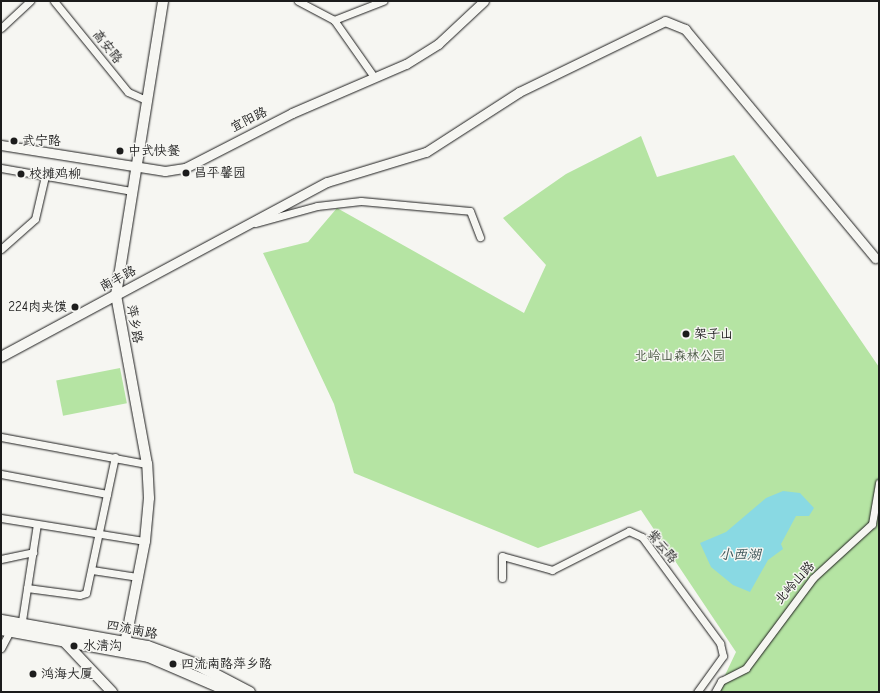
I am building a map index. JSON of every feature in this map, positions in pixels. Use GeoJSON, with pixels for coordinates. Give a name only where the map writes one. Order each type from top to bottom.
{"type":"FeatureCollection","features":[{"type":"Feature","properties":{"kind":"main road","name":"萍乡路"},"geometry":{"type":"LineString","coordinates":[[125,647],[145,541],[149,498],[147,464],[116,295],[131,191],[163,1]]}},
{"type":"Feature","properties":{"kind":"main road","name":"南丰路"},"geometry":{"type":"LineString","coordinates":[[1,357],[116,295]]}},
{"type":"Feature","properties":{"kind":"main road","name":"四流南路"},"geometry":{"type":"LineString","coordinates":[[1,620],[13,629],[63,640],[160,650],[249,692]]}},
{"type":"Feature","properties":{"kind":"main road","name":"四流南路"},"geometry":{"type":"LineString","coordinates":[[13,629],[53,630],[125,647],[157,658],[232,692]]}},
{"type":"Feature","properties":{"kind":"main road"},"geometry":{"type":"LineString","coordinates":[[53,630],[112,692]]}},
{"type":"Feature","properties":{"kind":"street"},"geometry":{"type":"LineString","coordinates":[[1,28],[30,1]]}},
{"type":"Feature","properties":{"kind":"street","name":"高安路"},"geometry":{"type":"LineString","coordinates":[[54,1],[128,92],[146,100]]}},
{"type":"Feature","properties":{"kind":"street"},"geometry":{"type":"LineString","coordinates":[[298,1],[334,20],[374,77]]}},
{"type":"Feature","properties":{"kind":"street"},"geometry":{"type":"LineString","coordinates":[[334,20],[383,1]]}},
{"type":"Feature","properties":{"kind":"street","name":"宜阳路"},"geometry":{"type":"LineString","coordinates":[[1,145],[165,171],[185,168],[292,113],[406,64],[438,44],[484,1]]}},
{"type":"Feature","properties":{"kind":"street","name":"南丰路"},"geometry":{"type":"LineString","coordinates":[[116,295],[327,182],[426,152],[519,92],[665,21],[686,29],[875,258]]}},
{"type":"Feature","properties":{"kind":"street"},"geometry":{"type":"LineString","coordinates":[[1,168],[131,191]]}},
{"type":"Feature","properties":{"kind":"street"},"geometry":{"type":"LineString","coordinates":[[1,249],[35,219],[45,176]]}},
{"type":"Feature","properties":{"kind":"street"},"geometry":{"type":"LineString","coordinates":[[249,225],[317,206],[361,200],[470,211],[480,237]]}},
{"type":"Feature","properties":{"kind":"street"},"geometry":{"type":"LineString","coordinates":[[1,437],[147,464]]}},
{"type":"Feature","properties":{"kind":"street"},"geometry":{"type":"LineString","coordinates":[[27,588],[80,595],[86,593],[115,457]]}},
{"type":"Feature","properties":{"kind":"street"},"geometry":{"type":"LineString","coordinates":[[1,474],[107,494]]}},
{"type":"Feature","properties":{"kind":"street","name":"北岭山路"},"geometry":{"type":"LineString","coordinates":[[715,692],[721,680],[746,668],[813,578],[872,524],[879,482]]}},
{"type":"Feature","properties":{"kind":"street"},"geometry":{"type":"LineString","coordinates":[[1,518],[100,532],[145,541]]}},
{"type":"Feature","properties":{"kind":"street"},"geometry":{"type":"LineString","coordinates":[[1,648],[13,629],[27,588],[37,524]]}},
{"type":"Feature","properties":{"kind":"street","name":"紫云路"},"geometry":{"type":"LineString","coordinates":[[502,578],[502,556],[552,570],[629,531],[642,537],[720,643],[723,656],[697,692]]}},
{"type":"Feature","properties":{"kind":"street"},"geometry":{"type":"LineString","coordinates":[[1,559],[33,552]]}},
{"type":"Feature","properties":{"kind":"street"},"geometry":{"type":"LineString","coordinates":[[92,570],[138,577]]}},
{"type":"Feature","properties":{"kind":"green space","name":"北岭山森林公园"},"geometry":{"type":"Polygon","coordinates":[[[641,136],[657,177],[734,155],[879,367],[879,692],[717,692],[736,652],[641,510],[538,548],[354,473],[334,404],[263,253],[308,242],[337,208],[524,313],[546,265],[503,218],[566,174],[641,136]]]}},
{"type":"Feature","properties":{"kind":"green space"},"geometry":{"type":"Polygon","coordinates":[[[120,368],[127,403],[63,416],[56,380],[120,368]]]}},
{"type":"Feature","properties":{"kind":"water","name":"小西湖"},"geometry":{"type":"Polygon","coordinates":[[[783,491],[800,493],[814,508],[809,516],[796,516],[781,544],[783,549],[768,560],[750,592],[733,585],[711,567],[700,543],[726,532],[766,498],[783,491]]]}},
{"type":"Feature","properties":{"kind":"place","name":"武宁路"},"geometry":{"type":"Point","coordinates":[14,141]}},
{"type":"Feature","properties":{"kind":"place","name":"中式快餐"},"geometry":{"type":"Point","coordinates":[120,151]}},
{"type":"Feature","properties":{"kind":"place","name":"昌平馨园"},"geometry":{"type":"Point","coordinates":[186,173]}},
{"type":"Feature","properties":{"kind":"place","name":"校摊鸡柳"},"geometry":{"type":"Point","coordinates":[21,174]}},
{"type":"Feature","properties":{"kind":"place","name":"224肉夹馍"},"geometry":{"type":"Point","coordinates":[75,307]}},
{"type":"Feature","properties":{"kind":"place","name":"架子山"},"geometry":{"type":"Point","coordinates":[686,334]}},
{"type":"Feature","properties":{"kind":"place","name":"水清沟"},"geometry":{"type":"Point","coordinates":[74,646]}},
{"type":"Feature","properties":{"kind":"place","name":"四流南路萍乡路"},"geometry":{"type":"Point","coordinates":[173,664]}},
{"type":"Feature","properties":{"kind":"place","name":"鸿海大厦"},"geometry":{"type":"Point","coordinates":[33,674]}}]}
